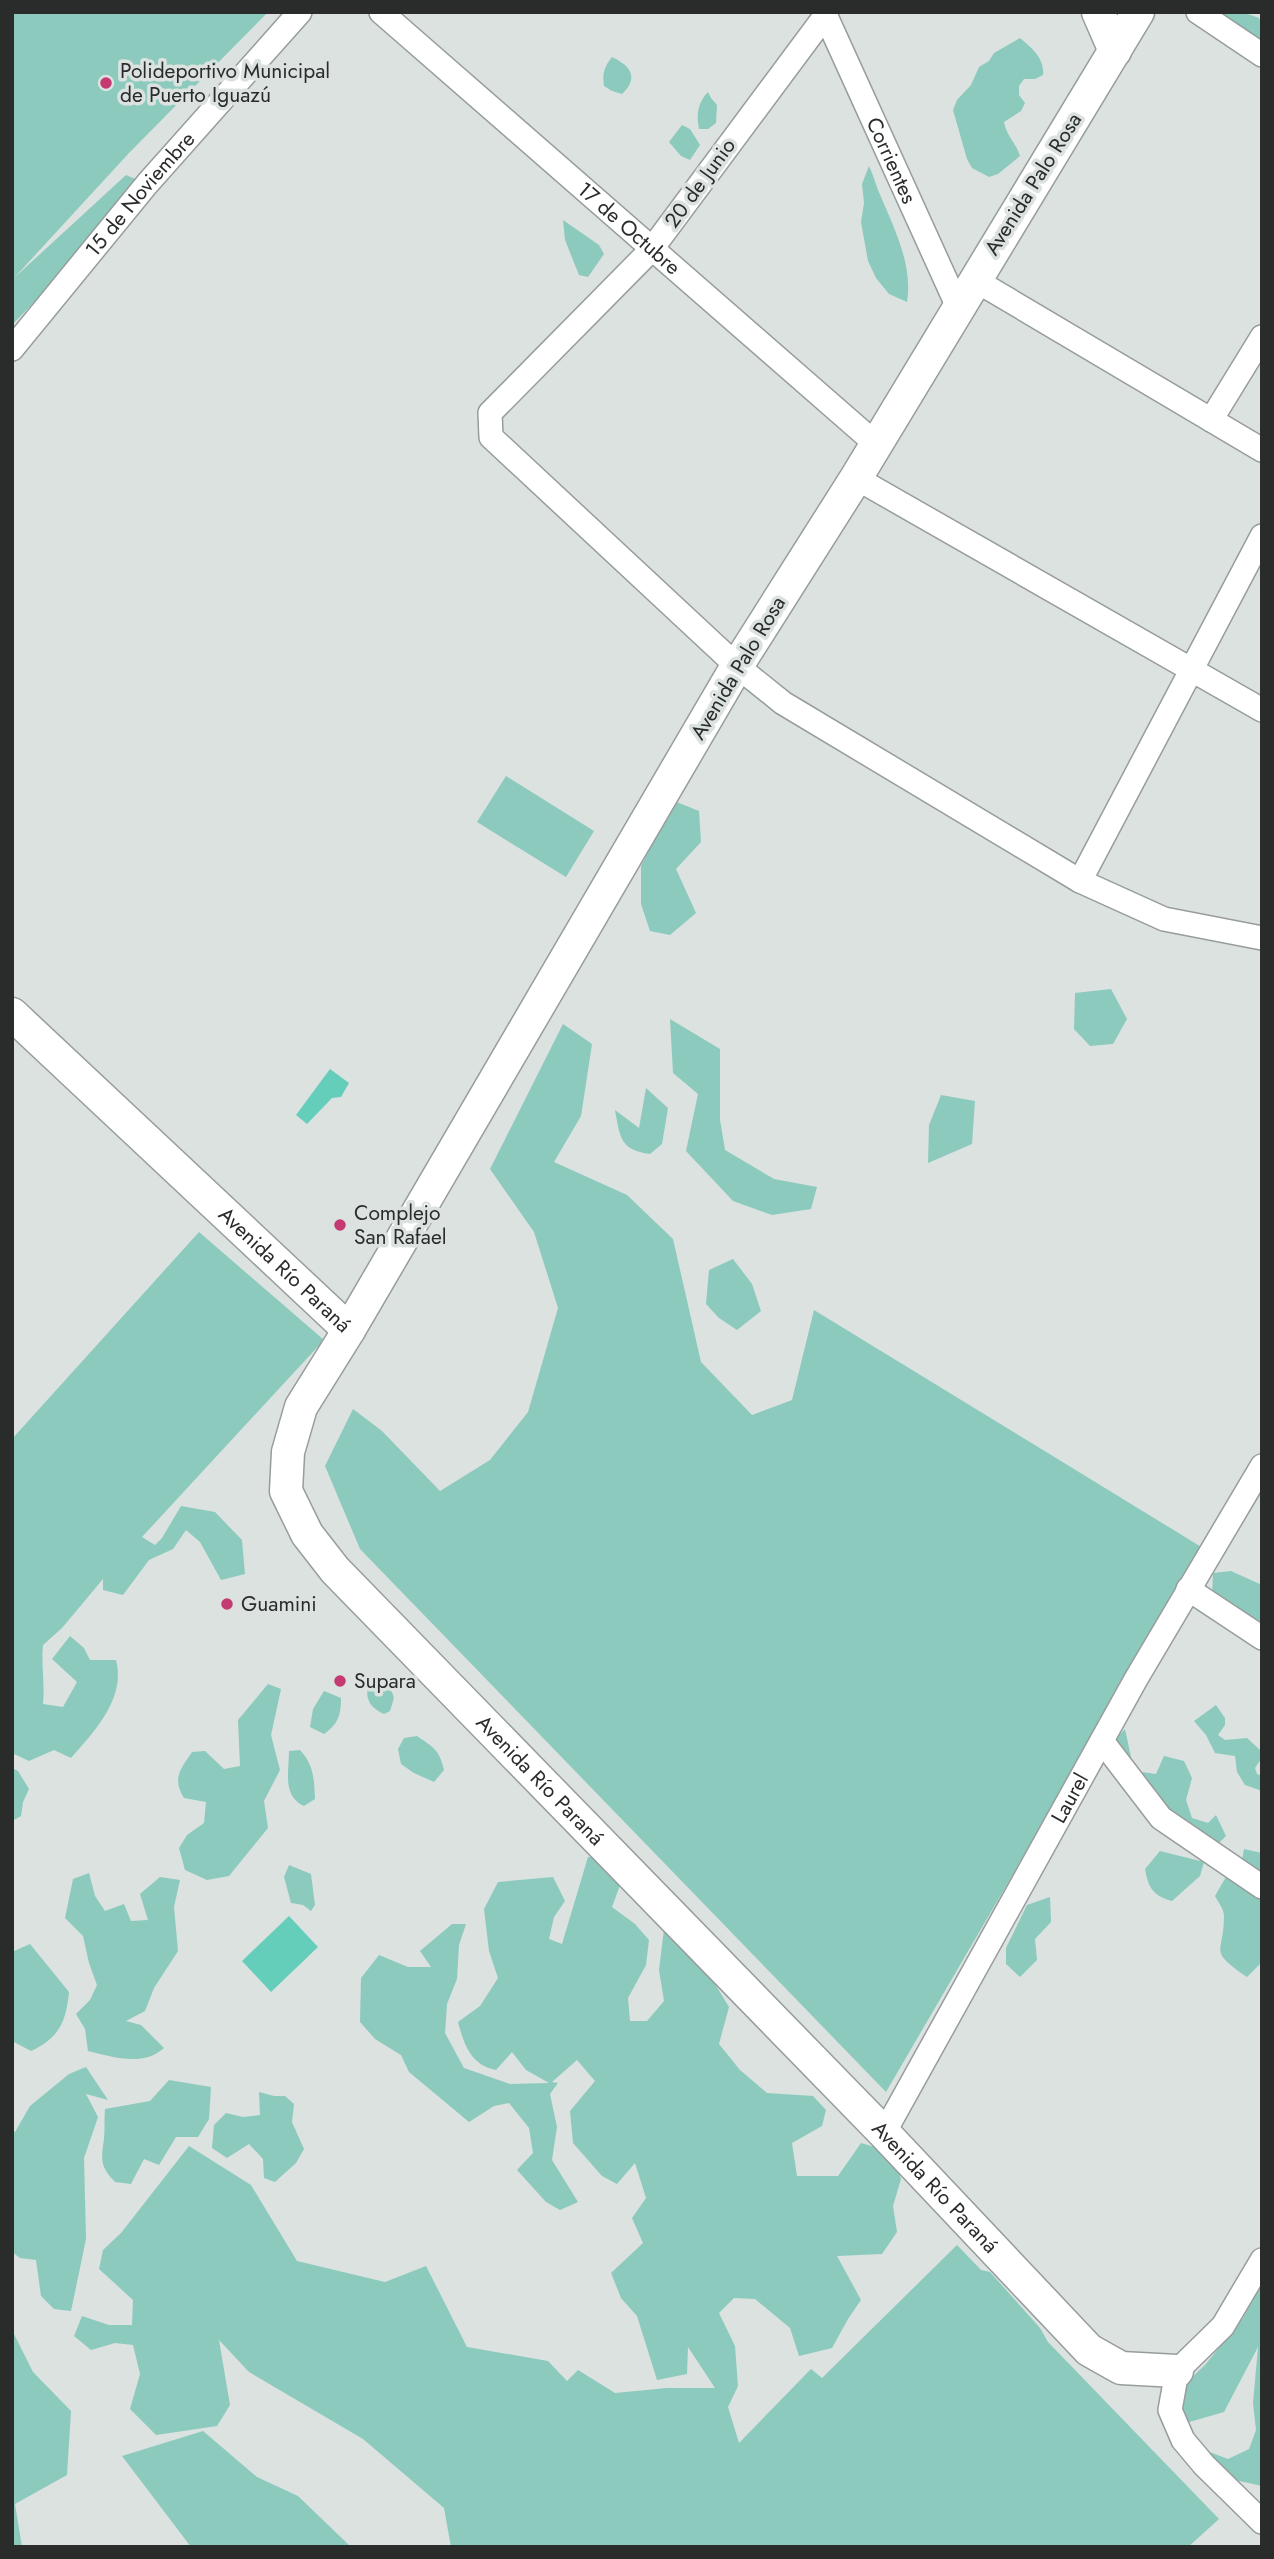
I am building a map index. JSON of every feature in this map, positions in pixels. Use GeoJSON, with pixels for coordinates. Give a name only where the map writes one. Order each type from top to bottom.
{"type":"FeatureCollection","features":[{"type":"Feature","properties":{"kind":"main road"},"geometry":{"type":"LineString","coordinates":[[1098,12],[1115,51]]}},
{"type":"Feature","properties":{"kind":"main road","name":"Avenida Palo Rosa"},"geometry":{"type":"LineString","coordinates":[[349,1330],[737,666],[856,478],[1138,12]]}},
{"type":"Feature","properties":{"kind":"main road","name":"Avenida Río Paraná"},"geometry":{"type":"LineString","coordinates":[[12,1014],[349,1330],[301,1407],[288,1452],[286,1491],[307,1534],[335,1570],[884,2133],[1089,2350],[1121,2368],[1177,2371]]}},
{"type":"Feature","properties":{"kind":"street","name":"15 de Noviembre"},"geometry":{"type":"LineString","coordinates":[[12,349],[147,184],[300,12]]}},
{"type":"Feature","properties":{"kind":"street","name":"17 de Octubre"},"geometry":{"type":"LineString","coordinates":[[381,12],[876,444]]}},
{"type":"Feature","properties":{"kind":"street"},"geometry":{"type":"LineString","coordinates":[[1198,12],[1262,55]]}},
{"type":"Feature","properties":{"kind":"street","name":"20 de Junio"},"geometry":{"type":"LineString","coordinates":[[737,666],[491,437],[490,413],[651,250],[825,14]]}},
{"type":"Feature","properties":{"kind":"street","name":"Corrientes"},"geometry":{"type":"LineString","coordinates":[[825,14],[958,307]]}},
{"type":"Feature","properties":{"kind":"street"},"geometry":{"type":"LineString","coordinates":[[975,280],[1262,450]]}},
{"type":"Feature","properties":{"kind":"street"},"geometry":{"type":"LineString","coordinates":[[1211,420],[1262,337]]}},
{"type":"Feature","properties":{"kind":"street"},"geometry":{"type":"LineString","coordinates":[[856,478],[1262,710]]}},
{"type":"Feature","properties":{"kind":"street"},"geometry":{"type":"LineString","coordinates":[[1080,881],[1262,536]]}},
{"type":"Feature","properties":{"kind":"street"},"geometry":{"type":"LineString","coordinates":[[737,666],[783,703],[1080,881],[1164,919],[1262,938]]}},
{"type":"Feature","properties":{"kind":"street","name":"Laurel"},"geometry":{"type":"LineString","coordinates":[[884,2133],[1188,1589],[1262,1466]]}},
{"type":"Feature","properties":{"kind":"street"},"geometry":{"type":"LineString","coordinates":[[1188,1589],[1262,1638]]}},
{"type":"Feature","properties":{"kind":"street"},"geometry":{"type":"LineString","coordinates":[[1102,1741],[1161,1818],[1262,1887]]}},
{"type":"Feature","properties":{"kind":"street"},"geometry":{"type":"LineString","coordinates":[[1262,2260],[1223,2326],[1177,2371],[1170,2410],[1183,2440],[1204,2465],[1262,2522]]}},
{"type":"Feature","properties":{"kind":"shaded area","name":"Polideportivo Municipal de Puerto Iguazú"},"geometry":{"type":"Polygon","coordinates":[[[12,12],[268,12],[129,153],[14,278],[126,175],[147,184],[12,325],[12,12]]]}},
{"type":"Feature","properties":{"kind":"shaded area"},"geometry":{"type":"Polygon","coordinates":[[[1188,12],[1242,12],[1259,18],[1262,25],[1262,52],[1188,12]]]}},
{"type":"Feature","properties":{"kind":"shaded area"},"geometry":{"type":"Polygon","coordinates":[[[1020,38],[1040,59],[1043,75],[1035,79],[1024,79],[1019,86],[1019,95],[1025,103],[1021,111],[1004,122],[1020,156],[998,174],[989,177],[972,168],[967,159],[953,110],[957,100],[971,85],[979,67],[989,61],[994,53],[1020,38]]]}},
{"type":"Feature","properties":{"kind":"shaded area"},"geometry":{"type":"Polygon","coordinates":[[[612,57],[624,64],[631,73],[630,83],[622,94],[604,86],[604,71],[612,57]]]}},
{"type":"Feature","properties":{"kind":"shaded area"},"geometry":{"type":"Polygon","coordinates":[[[708,92],[717,105],[716,123],[708,129],[699,129],[699,109],[708,92]]]}},
{"type":"Feature","properties":{"kind":"shaded area"},"geometry":{"type":"Polygon","coordinates":[[[682,125],[690,129],[700,145],[690,160],[681,156],[669,142],[682,125]]]}},
{"type":"Feature","properties":{"kind":"shaded area"},"geometry":{"type":"Polygon","coordinates":[[[869,166],[902,248],[907,275],[907,302],[889,294],[876,278],[868,261],[861,222],[864,203],[862,184],[869,166]]]}},
{"type":"Feature","properties":{"kind":"shaded area"},"geometry":{"type":"Polygon","coordinates":[[[563,220],[599,245],[604,254],[588,277],[579,275],[565,240],[563,220]]]}},
{"type":"Feature","properties":{"kind":"shaded area"},"geometry":{"type":"Polygon","coordinates":[[[506,776],[594,831],[566,877],[477,822],[506,776]]]}},
{"type":"Feature","properties":{"kind":"shaded area"},"geometry":{"type":"Polygon","coordinates":[[[674,801],[699,811],[701,842],[676,869],[696,913],[670,935],[650,931],[641,904],[641,866],[674,801]]]}},
{"type":"Feature","properties":{"kind":"shaded area"},"geometry":{"type":"Polygon","coordinates":[[[1111,989],[1127,1019],[1113,1044],[1090,1046],[1074,1029],[1075,993],[1111,989]]]}},
{"type":"Feature","properties":{"kind":"shaded area"},"geometry":{"type":"Polygon","coordinates":[[[670,1019],[720,1049],[720,1120],[725,1150],[774,1179],[817,1187],[811,1209],[772,1215],[733,1201],[686,1151],[698,1094],[673,1073],[670,1019]]]}},
{"type":"Feature","properties":{"kind":"shaded area"},"geometry":{"type":"Polygon","coordinates":[[[563,1024],[592,1044],[581,1116],[554,1162],[627,1195],[673,1239],[701,1362],[752,1415],[792,1400],[814,1310],[1203,1548],[886,2092],[360,1549],[325,1466],[353,1409],[382,1431],[440,1491],[490,1460],[528,1412],[558,1308],[534,1232],[490,1169],[563,1024]]]}},
{"type":"Feature","properties":{"kind":"shaded area"},"geometry":{"type":"Polygon","coordinates":[[[330,1069],[349,1083],[341,1097],[332,1098],[307,1124],[296,1115],[330,1069]]]}},
{"type":"Feature","properties":{"kind":"shaded area"},"geometry":{"type":"Polygon","coordinates":[[[646,1088],[668,1108],[662,1144],[650,1154],[633,1149],[623,1141],[615,1110],[639,1128],[646,1088]]]}},
{"type":"Feature","properties":{"kind":"shaded area"},"geometry":{"type":"Polygon","coordinates":[[[941,1095],[975,1101],[972,1144],[928,1163],[929,1125],[941,1095]]]}},
{"type":"Feature","properties":{"kind":"shaded area"},"geometry":{"type":"Polygon","coordinates":[[[199,1232],[324,1340],[142,1537],[155,1545],[181,1506],[215,1512],[242,1540],[245,1574],[221,1580],[200,1542],[186,1530],[173,1549],[149,1560],[123,1595],[103,1590],[103,1579],[62,1628],[43,1645],[43,1704],[63,1707],[77,1682],[52,1659],[70,1636],[84,1648],[90,1660],[116,1660],[117,1688],[112,1701],[90,1737],[71,1758],[54,1750],[29,1761],[12,1753],[12,1439],[199,1232]]]}},
{"type":"Feature","properties":{"kind":"shaded area"},"geometry":{"type":"Polygon","coordinates":[[[733,1259],[752,1284],[761,1311],[737,1330],[719,1318],[706,1304],[709,1270],[733,1259]]]}},
{"type":"Feature","properties":{"kind":"shaded area"},"geometry":{"type":"Polygon","coordinates":[[[1231,1571],[1262,1585],[1262,1628],[1212,1597],[1213,1573],[1231,1571]]]}},
{"type":"Feature","properties":{"kind":"shaded area"},"geometry":{"type":"Polygon","coordinates":[[[371,1677],[390,1686],[394,1698],[390,1711],[384,1714],[373,1707],[368,1699],[371,1677]]]}},
{"type":"Feature","properties":{"kind":"shaded area"},"geometry":{"type":"Polygon","coordinates":[[[268,1684],[281,1689],[271,1735],[280,1770],[264,1801],[268,1828],[229,1876],[207,1880],[185,1870],[179,1848],[187,1835],[204,1823],[206,1802],[184,1798],[178,1785],[179,1774],[192,1752],[205,1751],[224,1769],[240,1766],[238,1720],[268,1684]]]}},
{"type":"Feature","properties":{"kind":"shaded area"},"geometry":{"type":"Polygon","coordinates":[[[324,1691],[341,1698],[338,1719],[324,1734],[310,1727],[313,1709],[324,1691]]]}},
{"type":"Feature","properties":{"kind":"shaded area"},"geometry":{"type":"Polygon","coordinates":[[[1216,1705],[1225,1718],[1225,1725],[1218,1735],[1225,1740],[1247,1738],[1260,1750],[1261,1759],[1255,1768],[1257,1774],[1262,1776],[1262,1791],[1245,1785],[1237,1772],[1235,1756],[1215,1753],[1206,1735],[1194,1721],[1216,1705]]]}},
{"type":"Feature","properties":{"kind":"shaded area"},"geometry":{"type":"Polygon","coordinates":[[[1125,1729],[1134,1771],[1156,1774],[1164,1756],[1184,1761],[1192,1778],[1186,1800],[1192,1818],[1208,1823],[1216,1815],[1226,1836],[1206,1856],[1111,1744],[1125,1729]]]}},
{"type":"Feature","properties":{"kind":"shaded area"},"geometry":{"type":"Polygon","coordinates":[[[417,1736],[435,1750],[442,1763],[444,1770],[434,1782],[401,1764],[398,1749],[404,1738],[417,1736]]]}},
{"type":"Feature","properties":{"kind":"shaded area"},"geometry":{"type":"Polygon","coordinates":[[[300,1750],[311,1767],[315,1799],[304,1806],[292,1796],[288,1783],[289,1751],[300,1750]]]}},
{"type":"Feature","properties":{"kind":"shaded area"},"geometry":{"type":"Polygon","coordinates":[[[12,1768],[18,1771],[29,1789],[21,1816],[12,1821],[12,1768]]]}},
{"type":"Feature","properties":{"kind":"shaded area"},"geometry":{"type":"Polygon","coordinates":[[[1244,1849],[1262,1853],[1262,1872],[1251,1881],[1262,1894],[1262,1962],[1247,1977],[1227,1961],[1220,1951],[1224,1913],[1215,1896],[1227,1875],[1240,1872],[1244,1849]]]}},
{"type":"Feature","properties":{"kind":"shaded area"},"geometry":{"type":"Polygon","coordinates":[[[1160,1851],[1204,1862],[1200,1876],[1172,1901],[1156,1893],[1146,1875],[1145,1869],[1160,1851]]]}},
{"type":"Feature","properties":{"kind":"shaded area"},"geometry":{"type":"Polygon","coordinates":[[[588,1857],[616,1859],[626,1869],[612,1907],[635,1924],[649,1940],[646,1965],[628,1998],[630,2021],[647,2021],[664,2001],[659,1970],[664,1929],[701,1961],[729,2007],[719,2044],[740,2070],[767,2093],[813,2096],[826,2110],[822,2126],[792,2143],[797,2176],[838,2176],[861,2143],[892,2152],[901,2179],[893,2206],[897,2232],[882,2254],[837,2256],[861,2300],[832,2348],[799,2356],[790,2328],[755,2299],[734,2298],[719,2313],[735,2346],[738,2386],[728,2407],[739,2443],[811,2369],[822,2378],[957,2245],[981,2270],[990,2272],[1040,2328],[1048,2342],[1219,2519],[1188,2547],[451,2547],[444,2508],[363,2439],[249,2372],[219,2340],[230,2405],[217,2426],[156,2435],[130,2409],[140,2374],[133,2345],[115,2343],[91,2350],[74,2336],[82,2316],[109,2325],[132,2325],[133,2300],[99,2269],[103,2250],[121,2233],[189,2146],[251,2185],[297,2261],[385,2282],[426,2266],[467,2347],[548,2361],[567,2381],[578,2370],[615,2393],[667,2388],[715,2388],[688,2347],[687,2374],[657,2380],[637,2316],[621,2298],[611,2273],[643,2243],[632,2218],[646,2198],[635,2163],[617,2184],[602,2176],[573,2143],[570,2111],[595,2081],[577,2060],[552,2082],[558,2083],[550,2094],[557,2127],[552,2160],[578,2202],[560,2210],[546,2202],[517,2170],[533,2153],[529,2128],[509,2103],[494,2106],[469,2122],[409,2072],[401,2055],[375,2039],[360,2022],[361,1978],[379,1955],[408,1967],[431,1967],[420,1951],[452,1924],[466,1924],[459,1945],[457,1979],[447,2004],[445,2033],[464,2068],[510,2084],[549,2083],[526,2070],[512,2052],[496,2070],[480,2064],[466,2046],[458,2022],[480,2006],[498,1978],[489,1951],[484,1909],[498,1882],[553,1877],[565,1901],[554,1917],[549,1939],[562,1944],[588,1857]]]}},
{"type":"Feature","properties":{"kind":"shaded area"},"geometry":{"type":"Polygon","coordinates":[[[289,1865],[311,1874],[315,1905],[311,1911],[303,1905],[291,1903],[284,1877],[289,1865]]]}},
{"type":"Feature","properties":{"kind":"shaded area"},"geometry":{"type":"Polygon","coordinates":[[[89,1873],[95,1896],[105,1911],[124,1904],[131,1921],[148,1920],[140,1894],[160,1877],[180,1880],[174,1907],[178,1951],[154,1988],[145,2011],[126,2021],[141,2025],[164,2048],[156,2054],[128,2059],[88,2051],[85,2029],[76,2014],[90,2000],[97,1985],[83,1936],[65,1918],[73,1879],[89,1873]]]}},
{"type":"Feature","properties":{"kind":"shaded area"},"geometry":{"type":"Polygon","coordinates":[[[1050,1897],[1051,1922],[1035,1939],[1037,1960],[1020,1977],[1006,1964],[1006,1948],[1027,1905],[1050,1897]]]}},
{"type":"Feature","properties":{"kind":"shaded area"},"geometry":{"type":"Polygon","coordinates":[[[289,1916],[318,1947],[271,1992],[242,1961],[289,1916]]]}},
{"type":"Feature","properties":{"kind":"shaded area"},"geometry":{"type":"Polygon","coordinates":[[[30,1944],[69,1992],[66,2012],[55,2035],[31,2051],[12,2041],[12,1952],[30,1944]]]}},
{"type":"Feature","properties":{"kind":"shaded area"},"geometry":{"type":"Polygon","coordinates":[[[86,2067],[108,2100],[86,2094],[98,2117],[84,2158],[86,2239],[71,2311],[54,2309],[41,2296],[36,2260],[20,2258],[12,2252],[12,2130],[15,2132],[30,2106],[69,2074],[86,2067]]]}},
{"type":"Feature","properties":{"kind":"shaded area"},"geometry":{"type":"Polygon","coordinates":[[[169,2080],[211,2087],[209,2119],[198,2137],[176,2137],[159,2165],[144,2159],[131,2184],[115,2182],[103,2162],[105,2109],[150,2101],[169,2080]]]}},
{"type":"Feature","properties":{"kind":"shaded area"},"geometry":{"type":"Polygon","coordinates":[[[259,2092],[285,2096],[294,2104],[292,2122],[304,2149],[296,2163],[275,2182],[264,2178],[263,2159],[249,2144],[227,2158],[212,2148],[214,2125],[226,2113],[243,2117],[260,2115],[259,2092]]]}},
{"type":"Feature","properties":{"kind":"shaded area"},"geometry":{"type":"Polygon","coordinates":[[[1262,2283],[1262,2486],[1235,2480],[1186,2443],[1228,2459],[1249,2449],[1256,2430],[1253,2403],[1258,2347],[1224,2412],[1179,2425],[1173,2395],[1205,2365],[1243,2318],[1262,2283]]]}},
{"type":"Feature","properties":{"kind":"shaded area"},"geometry":{"type":"Polygon","coordinates":[[[12,2330],[33,2372],[71,2411],[67,2475],[15,2504],[22,2547],[12,2547],[12,2330]]]}},
{"type":"Feature","properties":{"kind":"shaded area"},"geometry":{"type":"Polygon","coordinates":[[[203,2431],[257,2477],[298,2496],[351,2547],[191,2547],[122,2456],[203,2431]]]}},
{"type":"Feature","properties":{"kind":"place","name":"Polideportivo Municipal de Puerto Iguazú"},"geometry":{"type":"Point","coordinates":[106,83]}},
{"type":"Feature","properties":{"kind":"place","name":"Complejo San Rafael"},"geometry":{"type":"Point","coordinates":[340,1225]}},
{"type":"Feature","properties":{"kind":"place","name":"Guamini"},"geometry":{"type":"Point","coordinates":[227,1604]}},
{"type":"Feature","properties":{"kind":"place","name":"Supara"},"geometry":{"type":"Point","coordinates":[340,1681]}}]}
